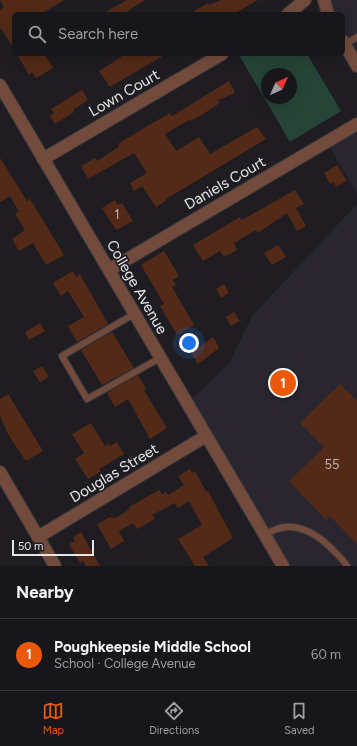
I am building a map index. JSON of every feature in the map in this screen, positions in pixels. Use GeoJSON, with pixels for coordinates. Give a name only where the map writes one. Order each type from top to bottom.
{"type":"FeatureCollection","features":[{"type":"Feature","properties":{"kind":"street"},"geometry":{"type":"LineString","coordinates":[[290,12],[305,0]]}},
{"type":"Feature","properties":{"kind":"street"},"geometry":{"type":"LineString","coordinates":[[324,0],[327,12]]}},
{"type":"Feature","properties":{"kind":"street"},"geometry":{"type":"LineString","coordinates":[[345,45],[357,66]]}},
{"type":"Feature","properties":{"kind":"street","name":"Lown Court"},"geometry":{"type":"LineString","coordinates":[[43,159],[219,56]]}},
{"type":"Feature","properties":{"kind":"street","name":"College Avenue"},"geometry":{"type":"LineString","coordinates":[[0,86],[282,566]]}},
{"type":"Feature","properties":{"kind":"street","name":"Daniels Court"},"geometry":{"type":"LineString","coordinates":[[109,270],[357,124]]}},
{"type":"Feature","properties":{"kind":"street","name":"Douglas Street"},"geometry":{"type":"LineString","coordinates":[[38,537],[206,436]]}},
{"type":"Feature","properties":{"kind":"street"},"geometry":{"type":"LineString","coordinates":[[0,472],[55,566]]}},
{"type":"Feature","properties":{"kind":"lane"},"geometry":{"type":"LineString","coordinates":[[345,43],[357,37]]}},
{"type":"Feature","properties":{"kind":"lane"},"geometry":{"type":"LineString","coordinates":[[134,314],[62,356],[87,399],[160,358]]}},
{"type":"Feature","properties":{"kind":"lane"},"geometry":{"type":"LineString","coordinates":[[265,535],[272,530],[287,526],[304,529],[322,538],[347,566]]}},
{"type":"Feature","properties":{"kind":"shaded area"},"geometry":{"type":"Polygon","coordinates":[[[324,0],[357,0],[357,67],[345,46],[345,12],[327,12],[324,0]]]}},
{"type":"Feature","properties":{"kind":"shaded area"},"geometry":{"type":"Polygon","coordinates":[[[357,124],[357,194],[327,142],[357,124]]]}},
{"type":"Feature","properties":{"kind":"shaded area"},"geometry":{"type":"Polygon","coordinates":[[[357,204],[357,566],[283,566],[187,404],[230,362],[252,316],[357,204]]]}},
{"type":"Feature","properties":{"kind":"green space"},"geometry":{"type":"Polygon","coordinates":[[[240,56],[308,56],[341,111],[290,142],[268,104],[297,104],[297,68],[261,68],[261,93],[240,56]]]}},
{"type":"Feature","properties":{"kind":"building"},"geometry":{"type":"Polygon","coordinates":[[[0,0],[64,0],[44,12],[12,12],[12,46],[0,27],[0,10],[4,7],[0,0]]]}},
{"type":"Feature","properties":{"kind":"building"},"geometry":{"type":"Polygon","coordinates":[[[127,0],[145,0],[126,12],[106,12],[127,0]]]}},
{"type":"Feature","properties":{"kind":"building"},"geometry":{"type":"Polygon","coordinates":[[[221,0],[258,0],[237,12],[192,12],[208,3],[209,5],[221,0]]]}},
{"type":"Feature","properties":{"kind":"building"},"geometry":{"type":"Polygon","coordinates":[[[18,56],[45,56],[53,68],[36,78],[32,72],[29,75],[18,56]]]}},
{"type":"Feature","properties":{"kind":"building"},"geometry":{"type":"Polygon","coordinates":[[[123,56],[163,56],[110,87],[99,71],[123,56]]]}},
{"type":"Feature","properties":{"kind":"building"},"geometry":{"type":"Polygon","coordinates":[[[229,81],[235,93],[218,100],[220,103],[200,116],[190,121],[189,120],[165,134],[176,151],[199,137],[210,154],[257,127],[266,139],[166,199],[167,200],[156,207],[142,186],[134,191],[130,183],[147,173],[134,153],[88,179],[81,166],[95,158],[97,161],[119,146],[118,144],[139,131],[170,113],[172,116],[229,81]]]}},
{"type":"Feature","properties":{"kind":"building"},"geometry":{"type":"Polygon","coordinates":[[[82,90],[88,100],[73,110],[74,112],[55,124],[50,116],[54,113],[51,109],[82,90]]]}},
{"type":"Feature","properties":{"kind":"building"},"geometry":{"type":"Polygon","coordinates":[[[0,158],[27,201],[30,199],[64,255],[46,265],[33,243],[19,251],[12,239],[25,230],[15,214],[19,212],[10,196],[0,202],[0,158]]]}},
{"type":"Feature","properties":{"kind":"building"},"geometry":{"type":"Polygon","coordinates":[[[337,165],[347,181],[336,187],[333,182],[330,184],[324,173],[337,165]]]}},
{"type":"Feature","properties":{"kind":"building"},"geometry":{"type":"Polygon","coordinates":[[[295,190],[304,204],[296,208],[306,226],[297,231],[287,213],[258,233],[256,230],[234,243],[237,250],[224,257],[220,251],[203,261],[193,245],[240,217],[242,220],[295,190]]]}},
{"type":"Feature","properties":{"kind":"building"},"geometry":{"type":"Polygon","coordinates":[[[115,200],[118,205],[122,203],[133,221],[116,230],[102,208],[115,200]]]}},
{"type":"Feature","properties":{"kind":"building"},"geometry":{"type":"Polygon","coordinates":[[[278,245],[286,257],[272,265],[264,253],[278,245]]]}},
{"type":"Feature","properties":{"kind":"building"},"geometry":{"type":"Polygon","coordinates":[[[164,251],[179,276],[173,280],[176,285],[172,287],[194,325],[177,335],[160,306],[164,304],[141,265],[164,251]]]}},
{"type":"Feature","properties":{"kind":"building"},"geometry":{"type":"Polygon","coordinates":[[[73,271],[76,277],[80,274],[108,324],[77,342],[68,326],[84,317],[68,291],[61,296],[53,283],[73,271]]]}},
{"type":"Feature","properties":{"kind":"building"},"geometry":{"type":"Polygon","coordinates":[[[224,284],[229,293],[221,298],[216,289],[224,284]]]}},
{"type":"Feature","properties":{"kind":"building"},"geometry":{"type":"Polygon","coordinates":[[[234,312],[240,321],[231,326],[226,317],[234,312]]]}},
{"type":"Feature","properties":{"kind":"building"},"geometry":{"type":"Polygon","coordinates":[[[40,323],[45,331],[29,340],[25,332],[40,323]]]}},
{"type":"Feature","properties":{"kind":"building"},"geometry":{"type":"Polygon","coordinates":[[[112,332],[134,368],[102,385],[81,350],[112,332]]]}},
{"type":"Feature","properties":{"kind":"building"},"geometry":{"type":"Polygon","coordinates":[[[213,337],[219,348],[198,364],[191,353],[213,337]]]}},
{"type":"Feature","properties":{"kind":"building"},"geometry":{"type":"Polygon","coordinates":[[[42,366],[49,377],[40,382],[33,371],[42,366]]]}},
{"type":"Feature","properties":{"kind":"building"},"geometry":{"type":"Polygon","coordinates":[[[138,375],[146,389],[144,390],[167,428],[150,439],[128,399],[115,407],[107,393],[138,375]]]}},
{"type":"Feature","properties":{"kind":"building"},"geometry":{"type":"Polygon","coordinates":[[[340,384],[357,401],[357,544],[330,516],[326,520],[289,481],[324,447],[300,423],[340,384]]]}},
{"type":"Feature","properties":{"kind":"building"},"geometry":{"type":"Polygon","coordinates":[[[8,394],[43,451],[26,461],[9,436],[0,416],[0,399],[8,394]]]}},
{"type":"Feature","properties":{"kind":"building"},"geometry":{"type":"Polygon","coordinates":[[[91,423],[105,446],[109,443],[110,446],[117,442],[124,454],[99,469],[101,471],[88,479],[75,459],[84,453],[72,434],[91,423]]]}},
{"type":"Feature","properties":{"kind":"building"},"geometry":{"type":"Polygon","coordinates":[[[190,469],[192,473],[195,471],[206,492],[208,491],[233,538],[203,557],[209,566],[195,566],[178,539],[202,525],[189,501],[178,508],[175,503],[152,515],[155,519],[137,529],[133,523],[119,531],[124,541],[111,549],[97,524],[110,517],[116,518],[130,509],[129,507],[159,490],[162,494],[166,492],[168,495],[184,485],[178,476],[190,469]]]}},
{"type":"Feature","properties":{"kind":"building"},"geometry":{"type":"Polygon","coordinates":[[[81,532],[100,566],[86,566],[83,561],[80,563],[69,544],[75,541],[73,537],[81,532]]]}},
{"type":"Feature","properties":{"kind":"place","name":"Poughkeepsie Middle School"},"geometry":{"type":"Point","coordinates":[283,383]}}]}
